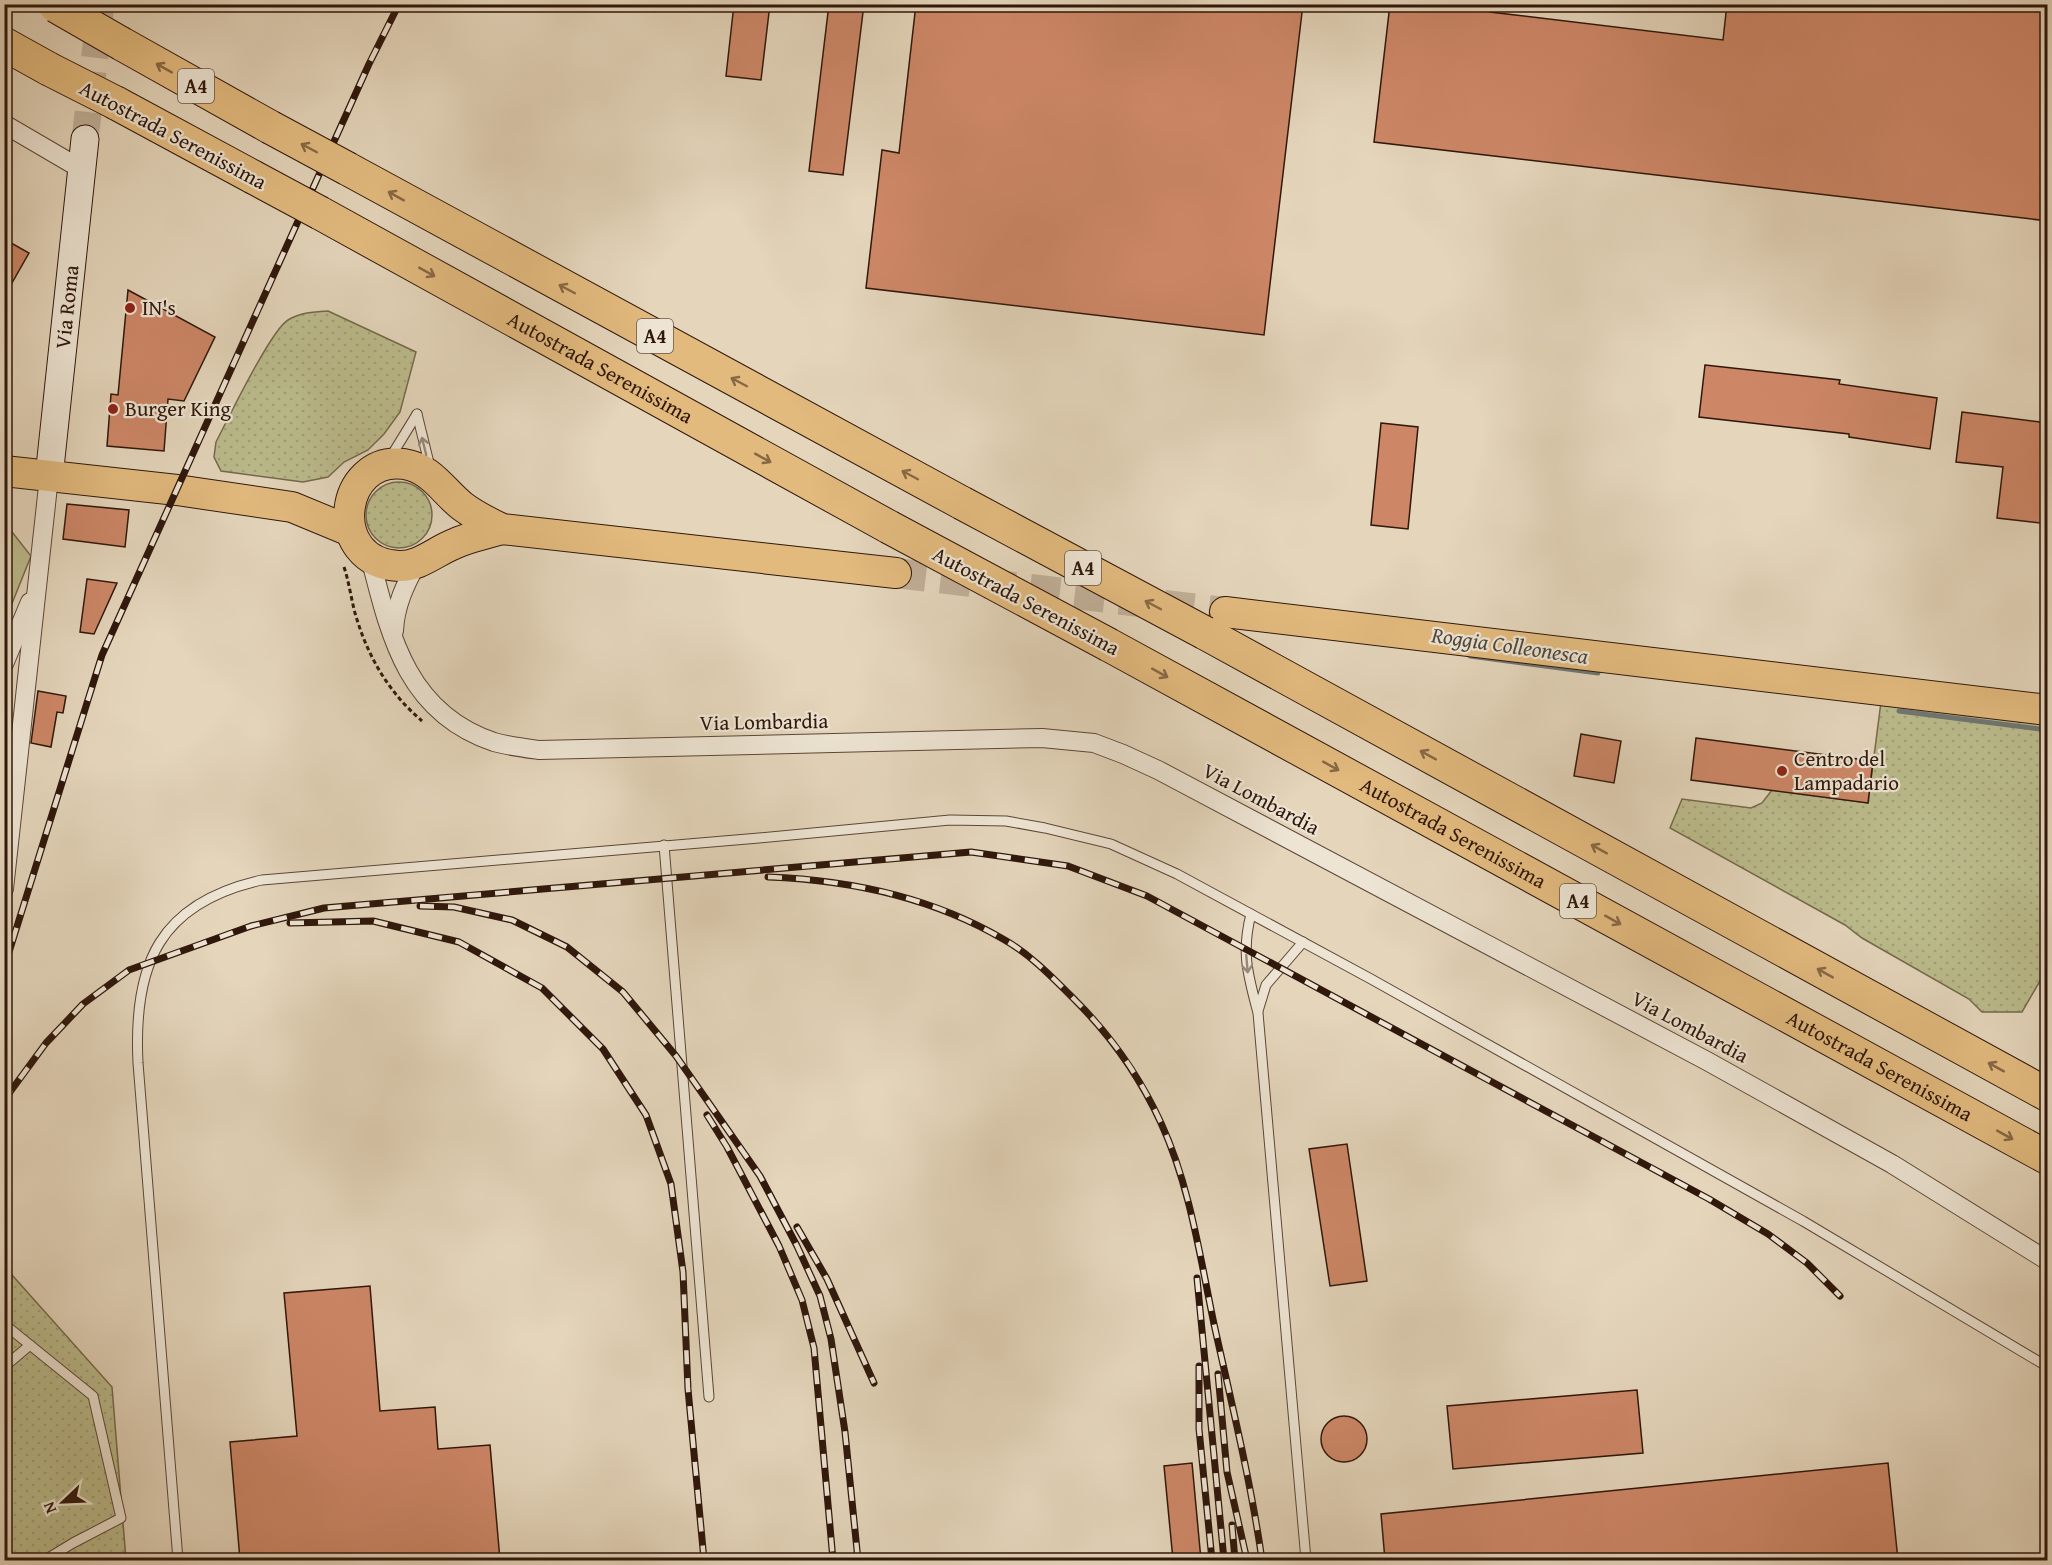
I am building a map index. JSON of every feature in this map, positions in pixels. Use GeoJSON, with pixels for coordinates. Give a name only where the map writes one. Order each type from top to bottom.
{"type":"FeatureCollection","features":[{"type":"Feature","properties":{"kind":"highway","name":"A4"},"geometry":{"type":"LineString","coordinates":[[55,5],[270,128],[962,503],[1215,623],[2048,1095]]}},
{"type":"Feature","properties":{"kind":"highway","name":"Autostrada Serenissima"},"geometry":{"type":"LineString","coordinates":[[4,44],[320,213],[889,527],[2048,1158]]}},
{"type":"Feature","properties":{"kind":"main road"},"geometry":{"type":"LineString","coordinates":[[502,529],[468,538],[424,559],[401,566],[385,564],[370,557],[358,545],[350,531],[348,515],[351,499],[358,484],[370,473],[385,466],[402,464],[419,468],[477,517],[502,529],[896,573]]}},
{"type":"Feature","properties":{"kind":"main road"},"geometry":{"type":"LineString","coordinates":[[4,471],[177,490],[292,507],[350,531]]}},
{"type":"Feature","properties":{"kind":"main road"},"geometry":{"type":"LineString","coordinates":[[292,507],[358,484]]}},
{"type":"Feature","properties":{"kind":"main road"},"geometry":{"type":"LineString","coordinates":[[424,559],[443,541],[449,525],[450,508],[439,484]]}},
{"type":"Feature","properties":{"kind":"main road"},"geometry":{"type":"LineString","coordinates":[[1215,623],[2048,710]]}},
{"type":"Feature","properties":{"kind":"street"},"geometry":{"type":"LineString","coordinates":[[4,124],[81,169]]}},
{"type":"Feature","properties":{"kind":"street","name":"Via Roma"},"geometry":{"type":"LineString","coordinates":[[49,477],[85,139]]}},
{"type":"Feature","properties":{"kind":"street"},"geometry":{"type":"LineString","coordinates":[[4,889],[12,749],[38,583],[49,477]]}},
{"type":"Feature","properties":{"kind":"street","name":"Via Lombardia"},"geometry":{"type":"LineString","coordinates":[[370,557],[385,610],[410,676],[426,699],[446,717],[470,732],[495,742],[539,750],[976,738],[1060,739],[1102,746],[1158,770],[1707,1061],[1892,1164],[2048,1261]]}},
{"type":"Feature","properties":{"kind":"street","name":"Via Lombardia"},"geometry":{"type":"LineString","coordinates":[[399,650],[394,630],[396,611],[424,559]]}},
{"type":"Feature","properties":{"kind":"street"},"geometry":{"type":"LineString","coordinates":[[4,664],[38,583]]}},
{"type":"Feature","properties":{"kind":"lane"},"geometry":{"type":"LineString","coordinates":[[385,466],[417,414],[426,456],[439,484]]}},
{"type":"Feature","properties":{"kind":"lane"},"geometry":{"type":"LineString","coordinates":[[178,1560],[137,1048],[139,996],[149,963],[164,935],[175,922],[210,898],[234,887],[262,880],[950,820],[1006,821],[1111,844],[1177,874],[1303,942],[1793,1215],[2048,1367]]}},
{"type":"Feature","properties":{"kind":"lane"},"geometry":{"type":"LineString","coordinates":[[664,845],[709,1397]]}},
{"type":"Feature","properties":{"kind":"lane"},"geometry":{"type":"LineString","coordinates":[[1251,914],[1245,936],[1246,970],[1258,1013],[1306,1560]]}},
{"type":"Feature","properties":{"kind":"lane"},"geometry":{"type":"LineString","coordinates":[[1258,1013],[1266,985],[1303,942]]}},
{"type":"Feature","properties":{"kind":"lane"},"geometry":{"type":"LineString","coordinates":[[4,1324],[93,1396],[122,1518],[45,1560]]}},
{"type":"Feature","properties":{"kind":"lane"},"geometry":{"type":"LineString","coordinates":[[4,1367],[30,1345]]}},
{"type":"Feature","properties":{"kind":"lane"},"geometry":{"type":"LineString","coordinates":[[4,1554],[8,1560]]}},
{"type":"Feature","properties":{"kind":"green space"},"geometry":{"type":"Polygon","coordinates":[[[328,311],[416,352],[400,412],[384,434],[368,450],[344,462],[328,477],[303,482],[221,471],[214,457],[216,442],[271,340],[293,317],[328,311]]]}},
{"type":"Feature","properties":{"kind":"green space"},"geometry":{"type":"Polygon","coordinates":[[[405,482],[423,491],[430,502],[432,515],[430,528],[423,539],[412,546],[393,548],[375,539],[368,528],[366,509],[375,491],[386,484],[405,482]]]}},
{"type":"Feature","properties":{"kind":"green space"},"geometry":{"type":"Polygon","coordinates":[[[5,523],[31,556],[5,621],[5,523]]]}},
{"type":"Feature","properties":{"kind":"green space"},"geometry":{"type":"Polygon","coordinates":[[[1881,702],[2047,723],[2047,969],[2022,1012],[1982,1012],[1969,999],[1862,938],[1845,925],[1670,828],[1682,799],[1751,808],[1762,803],[1772,790],[1868,803],[1881,702]]]}},
{"type":"Feature","properties":{"kind":"green space"},"geometry":{"type":"Polygon","coordinates":[[[4,1266],[112,1387],[126,1560],[5,1560],[4,1266]]]}},
{"type":"Feature","properties":{"kind":"building"},"geometry":{"type":"Polygon","coordinates":[[[734,4],[770,4],[761,80],[726,76],[734,4]]]}},
{"type":"Feature","properties":{"kind":"building"},"geometry":{"type":"Polygon","coordinates":[[[829,4],[864,4],[843,175],[809,171],[829,4]]]}},
{"type":"Feature","properties":{"kind":"building"},"geometry":{"type":"Polygon","coordinates":[[[916,4],[1303,4],[1264,335],[866,288],[882,150],[899,153],[916,4]]]}},
{"type":"Feature","properties":{"kind":"building"},"geometry":{"type":"Polygon","coordinates":[[[1390,4],[1491,4],[1490,12],[1723,40],[1727,4],[2048,4],[2048,221],[1374,142],[1390,4]]]}},
{"type":"Feature","properties":{"kind":"building"},"geometry":{"type":"Polygon","coordinates":[[[4,239],[29,253],[4,297],[4,239]]]}},
{"type":"Feature","properties":{"kind":"building"},"geometry":{"type":"Polygon","coordinates":[[[128,290],[215,337],[184,401],[168,399],[164,451],[107,446],[111,394],[118,395],[128,290]]]}},
{"type":"Feature","properties":{"kind":"building"},"geometry":{"type":"Polygon","coordinates":[[[1705,365],[1840,380],[1839,384],[1937,398],[1930,449],[1849,437],[1849,434],[1699,417],[1705,365]]]}},
{"type":"Feature","properties":{"kind":"building"},"geometry":{"type":"Polygon","coordinates":[[[1962,412],[2048,423],[2048,524],[1997,518],[2003,467],[1956,462],[1962,412]]]}},
{"type":"Feature","properties":{"kind":"building"},"geometry":{"type":"Polygon","coordinates":[[[1381,423],[1418,427],[1408,529],[1371,525],[1381,423]]]}},
{"type":"Feature","properties":{"kind":"building"},"geometry":{"type":"Polygon","coordinates":[[[67,504],[129,510],[125,547],[63,539],[67,504]]]}},
{"type":"Feature","properties":{"kind":"building"},"geometry":{"type":"Polygon","coordinates":[[[87,579],[117,583],[94,634],[80,632],[87,579]]]}},
{"type":"Feature","properties":{"kind":"building"},"geometry":{"type":"Polygon","coordinates":[[[38,691],[66,696],[63,713],[57,712],[51,747],[31,743],[38,691]]]}},
{"type":"Feature","properties":{"kind":"building"},"geometry":{"type":"Polygon","coordinates":[[[1581,734],[1621,741],[1614,783],[1574,776],[1581,734]]]}},
{"type":"Feature","properties":{"kind":"building","name":"Centro del Lampadario"},"geometry":{"type":"Polygon","coordinates":[[[1696,738],[1873,761],[1868,803],[1691,780],[1696,738]]]}},
{"type":"Feature","properties":{"kind":"building"},"geometry":{"type":"Polygon","coordinates":[[[1347,1144],[1367,1281],[1330,1286],[1309,1149],[1347,1144]]]}},
{"type":"Feature","properties":{"kind":"building"},"geometry":{"type":"Polygon","coordinates":[[[370,1286],[380,1411],[435,1407],[438,1449],[490,1445],[500,1560],[240,1560],[230,1442],[297,1436],[284,1293],[370,1286]]]}},
{"type":"Feature","properties":{"kind":"building"},"geometry":{"type":"Polygon","coordinates":[[[1637,1390],[1643,1453],[1453,1469],[1447,1406],[1637,1390]]]}},
{"type":"Feature","properties":{"kind":"building"},"geometry":{"type":"Polygon","coordinates":[[[1344,1416],[1360,1423],[1367,1439],[1360,1455],[1344,1462],[1328,1455],[1321,1439],[1328,1423],[1344,1416]]]}},
{"type":"Feature","properties":{"kind":"building"},"geometry":{"type":"Polygon","coordinates":[[[1192,1463],[1201,1560],[1173,1560],[1164,1466],[1192,1463]]]}},
{"type":"Feature","properties":{"kind":"building"},"geometry":{"type":"Polygon","coordinates":[[[1888,1463],[1898,1560],[1385,1560],[1381,1514],[1888,1463]]]}},
{"type":"Feature","properties":{"kind":"waterway","name":"Roggia Colleonesca"},"geometry":{"type":"LineString","coordinates":[[1470,656],[1598,673]]}},
{"type":"Feature","properties":{"kind":"waterway","name":"Roggia Colleonesca"},"geometry":{"type":"LineString","coordinates":[[1899,711],[2048,730]]}},
{"type":"Feature","properties":{"kind":"tunnel"},"geometry":{"type":"LineString","coordinates":[[85,139],[101,4]]}},
{"type":"Feature","properties":{"kind":"tunnel"},"geometry":{"type":"LineString","coordinates":[[896,573],[1225,612]]}},
{"type":"Feature","properties":{"kind":"railway"},"geometry":{"type":"LineString","coordinates":[[4,968],[102,655],[369,64],[399,4]]}},
{"type":"Feature","properties":{"kind":"railway"},"geometry":{"type":"LineString","coordinates":[[4,1102],[46,1043],[83,1004],[129,970],[251,926],[324,908],[971,852],[1068,866],[1147,896],[1709,1199],[1768,1234],[1807,1263],[1840,1296]]}},
{"type":"Feature","properties":{"kind":"railway"},"geometry":{"type":"LineString","coordinates":[[768,877],[829,882],[889,893],[976,924],[1013,945],[1041,967],[1088,1014],[1124,1057],[1161,1123],[1187,1197],[1246,1471],[1262,1560]]}},
{"type":"Feature","properties":{"kind":"railway"},"geometry":{"type":"LineString","coordinates":[[420,906],[454,907],[512,920],[567,947],[623,992],[676,1056],[760,1176],[820,1296],[831,1339],[845,1432],[858,1560]]}},
{"type":"Feature","properties":{"kind":"railway"},"geometry":{"type":"LineString","coordinates":[[290,923],[373,921],[459,942],[542,988],[603,1049],[646,1115],[671,1184],[683,1272],[688,1389],[704,1560]]}},
{"type":"Feature","properties":{"kind":"railway"},"geometry":{"type":"LineString","coordinates":[[707,1115],[727,1147],[779,1246],[802,1300],[814,1348],[833,1560]]}},
{"type":"Feature","properties":{"kind":"railway"},"geometry":{"type":"LineString","coordinates":[[797,1227],[827,1279],[874,1383]]}},
{"type":"Feature","properties":{"kind":"railway"},"geometry":{"type":"LineString","coordinates":[[1197,1278],[1224,1560]]}},
{"type":"Feature","properties":{"kind":"railway"},"geometry":{"type":"LineString","coordinates":[[1199,1366],[1199,1429],[1212,1560]]}},
{"type":"Feature","properties":{"kind":"railway"},"geometry":{"type":"LineString","coordinates":[[1218,1374],[1227,1472],[1247,1560]]}},
{"type":"Feature","properties":{"kind":"railway"},"geometry":{"type":"LineString","coordinates":[[1232,1525],[1235,1560]]}},
{"type":"Feature","properties":{"kind":"place","name":"IN's"},"geometry":{"type":"Point","coordinates":[130,308]}},
{"type":"Feature","properties":{"kind":"place","name":"Burger King"},"geometry":{"type":"Point","coordinates":[113,409]}},
{"type":"Feature","properties":{"kind":"place","name":"Centro del Lampadario"},"geometry":{"type":"Point","coordinates":[1782,771]}}]}
